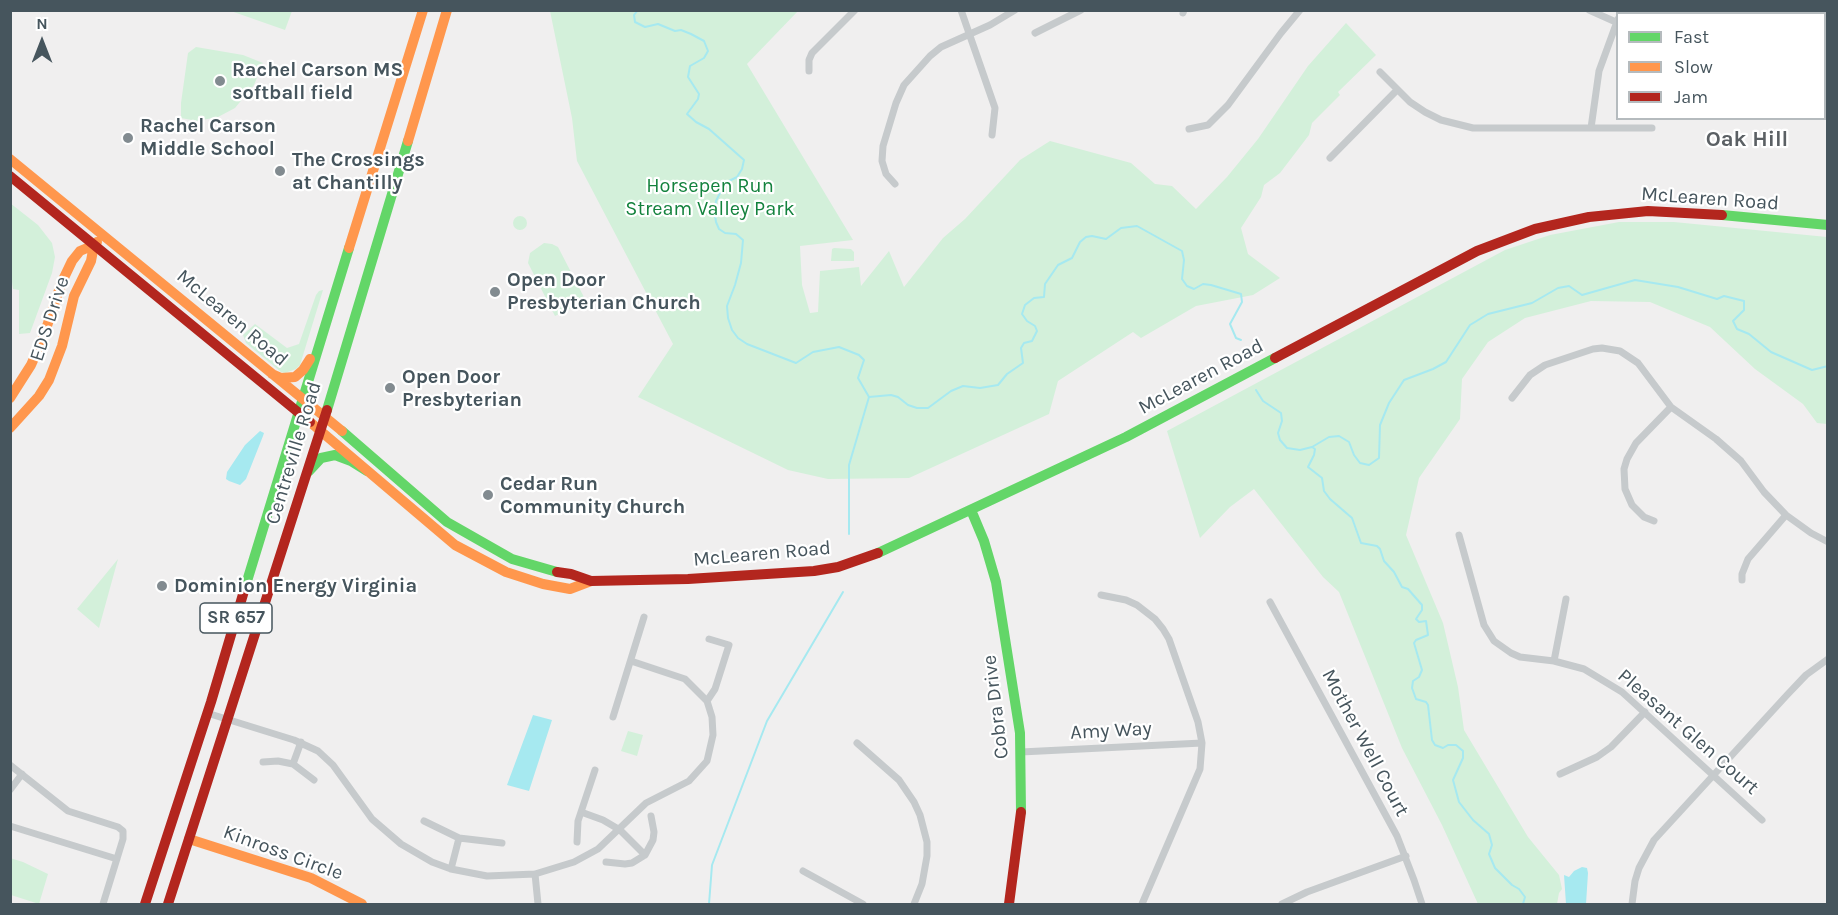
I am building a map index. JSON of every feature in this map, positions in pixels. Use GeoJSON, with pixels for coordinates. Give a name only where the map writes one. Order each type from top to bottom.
{"type":"FeatureCollection","features":[{"type":"Feature","properties":{"kind":"main road","name":"Centreville Road"},"geometry":{"type":"LineString","coordinates":[[145,904],[207,713],[423,10]]}},
{"type":"Feature","properties":{"kind":"main road","name":"Centreville Road"},"geometry":{"type":"LineString","coordinates":[[168,904],[325,416],[447,10]]}},
{"type":"Feature","properties":{"kind":"main road","name":"McLearen Road"},"geometry":{"type":"LineString","coordinates":[[10,159],[325,416],[430,507],[463,532],[527,565],[572,574],[591,581]]}},
{"type":"Feature","properties":{"kind":"main road","name":"McLearen Road"},"geometry":{"type":"LineString","coordinates":[[10,176],[320,430],[438,533],[469,553],[506,572],[543,584],[570,589],[591,581],[750,576],[826,569],[889,549],[1126,437],[1478,251],[1535,229],[1589,217],[1648,211],[1712,214],[1827,225]]}},
{"type":"Feature","properties":{"kind":"main road","name":"EDS Drive"},"geometry":{"type":"LineString","coordinates":[[10,428],[39,396],[49,380],[62,346],[74,296],[91,261],[94,245],[102,234]]}},
{"type":"Feature","properties":{"kind":"main road","name":"EDS Drive"},"geometry":{"type":"LineString","coordinates":[[10,398],[31,365],[72,261],[80,251],[94,245]]}},
{"type":"Feature","properties":{"kind":"main road"},"geometry":{"type":"LineString","coordinates":[[272,374],[281,378],[295,377],[303,370],[319,343]]}},
{"type":"Feature","properties":{"kind":"main road"},"geometry":{"type":"LineString","coordinates":[[305,479],[314,464],[327,456],[335,455],[367,471]]}},
{"type":"Feature","properties":{"kind":"main road","name":"Cobra Drive"},"geometry":{"type":"LineString","coordinates":[[971,510],[984,541],[996,582],[1014,689],[1021,752],[1021,809],[1009,904]]}},
{"type":"Feature","properties":{"kind":"main road","name":"Kinross Circle"},"geometry":{"type":"LineString","coordinates":[[189,839],[311,878],[362,904]]}},
{"type":"Feature","properties":{"kind":"street"},"geometry":{"type":"LineString","coordinates":[[809,71],[809,60],[812,53],[855,10]]}},
{"type":"Feature","properties":{"kind":"street"},"geometry":{"type":"LineString","coordinates":[[961,10],[995,108],[992,135]]}},
{"type":"Feature","properties":{"kind":"street"},"geometry":{"type":"LineString","coordinates":[[895,184],[886,174],[882,161],[883,146],[904,85],[941,47],[990,25],[1015,10]]}},
{"type":"Feature","properties":{"kind":"street"},"geometry":{"type":"LineString","coordinates":[[1061,10],[1064,18]]}},
{"type":"Feature","properties":{"kind":"street"},"geometry":{"type":"LineString","coordinates":[[1035,33],[1081,10]]}},
{"type":"Feature","properties":{"kind":"street"},"geometry":{"type":"LineString","coordinates":[[1190,129],[1208,125],[1228,105],[1300,10]]}},
{"type":"Feature","properties":{"kind":"street"},"geometry":{"type":"LineString","coordinates":[[1589,10],[1616,22]]}},
{"type":"Feature","properties":{"kind":"street"},"geometry":{"type":"LineString","coordinates":[[1591,128],[1599,71],[1616,25]]}},
{"type":"Feature","properties":{"kind":"street"},"geometry":{"type":"LineString","coordinates":[[1380,72],[1410,102],[1433,116],[1473,128],[1652,128]]}},
{"type":"Feature","properties":{"kind":"street"},"geometry":{"type":"LineString","coordinates":[[1330,158],[1397,90]]}},
{"type":"Feature","properties":{"kind":"street"},"geometry":{"type":"LineString","coordinates":[[1512,399],[1537,369],[1602,348],[1620,351],[1638,363],[1671,407],[1730,450],[1786,515],[1811,534],[1827,542]]}},
{"type":"Feature","properties":{"kind":"street"},"geometry":{"type":"LineString","coordinates":[[1654,521],[1644,517],[1632,505],[1625,489],[1624,469],[1636,443],[1671,407]]}},
{"type":"Feature","properties":{"kind":"street"},"geometry":{"type":"LineString","coordinates":[[1742,580],[1748,559],[1786,515]]}},
{"type":"Feature","properties":{"kind":"street","name":"Pleasant Glen Court"},"geometry":{"type":"LineString","coordinates":[[1459,536],[1484,625],[1494,641],[1510,653],[1520,657],[1554,660],[1597,675],[1645,712],[1762,820]]}},
{"type":"Feature","properties":{"kind":"street"},"geometry":{"type":"LineString","coordinates":[[1101,595],[1126,600],[1137,605],[1155,619],[1163,629],[1169,639],[1195,712],[1202,743],[1200,769],[1142,904]]}},
{"type":"Feature","properties":{"kind":"street"},"geometry":{"type":"LineString","coordinates":[[1554,660],[1566,599]]}},
{"type":"Feature","properties":{"kind":"street","name":"Mother Well Court"},"geometry":{"type":"LineString","coordinates":[[1270,602],[1397,836],[1422,904]]}},
{"type":"Feature","properties":{"kind":"street"},"geometry":{"type":"LineString","coordinates":[[613,717],[644,617]]}},
{"type":"Feature","properties":{"kind":"street"},"geometry":{"type":"LineString","coordinates":[[707,701],[716,689],[729,645],[709,639]]}},
{"type":"Feature","properties":{"kind":"street"},"geometry":{"type":"LineString","coordinates":[[1632,904],[1639,868],[1650,846],[1806,675],[1827,659]]}},
{"type":"Feature","properties":{"kind":"street"},"geometry":{"type":"LineString","coordinates":[[207,713],[301,742],[318,751],[333,765],[361,806],[386,833],[416,854],[451,869],[487,876],[536,874],[590,854],[620,831],[646,804],[689,781],[707,761],[714,735],[707,701],[685,679],[631,660]]}},
{"type":"Feature","properties":{"kind":"street"},"geometry":{"type":"LineString","coordinates":[[1560,774],[1597,757],[1611,747],[1645,712]]}},
{"type":"Feature","properties":{"kind":"street"},"geometry":{"type":"LineString","coordinates":[[293,764],[301,742]]}},
{"type":"Feature","properties":{"kind":"street"},"geometry":{"type":"LineString","coordinates":[[857,743],[899,780],[920,815],[927,842],[927,856],[922,884],[914,904]]}},
{"type":"Feature","properties":{"kind":"street","name":"Amy Way"},"geometry":{"type":"LineString","coordinates":[[1021,752],[1202,743]]}},
{"type":"Feature","properties":{"kind":"street"},"geometry":{"type":"LineString","coordinates":[[263,762],[278,761],[293,764],[314,780]]}},
{"type":"Feature","properties":{"kind":"street"},"geometry":{"type":"LineString","coordinates":[[10,765],[68,811],[122,830],[124,836],[103,904]]}},
{"type":"Feature","properties":{"kind":"street"},"geometry":{"type":"LineString","coordinates":[[577,842],[577,828],[581,812],[595,770]]}},
{"type":"Feature","properties":{"kind":"street"},"geometry":{"type":"LineString","coordinates":[[10,790],[22,774]]}},
{"type":"Feature","properties":{"kind":"street"},"geometry":{"type":"LineString","coordinates":[[581,812],[604,820],[620,831],[645,855]]}},
{"type":"Feature","properties":{"kind":"street"},"geometry":{"type":"LineString","coordinates":[[606,862],[632,863],[645,855],[653,840],[651,816]]}},
{"type":"Feature","properties":{"kind":"street"},"geometry":{"type":"LineString","coordinates":[[424,820],[459,838],[502,843]]}},
{"type":"Feature","properties":{"kind":"street"},"geometry":{"type":"LineString","coordinates":[[10,826],[117,859]]}},
{"type":"Feature","properties":{"kind":"street"},"geometry":{"type":"LineString","coordinates":[[451,869],[459,838]]}},
{"type":"Feature","properties":{"kind":"street"},"geometry":{"type":"LineString","coordinates":[[1282,904],[1306,892],[1406,856]]}},
{"type":"Feature","properties":{"kind":"street"},"geometry":{"type":"LineString","coordinates":[[803,871],[863,904]]}},
{"type":"Feature","properties":{"kind":"street"},"geometry":{"type":"LineString","coordinates":[[536,874],[538,904]]}},
{"type":"Feature","properties":{"kind":"green space"},"geometry":{"type":"Polygon","coordinates":[[[228,10],[292,10],[292,11],[285,30],[228,10]]]}},
{"type":"Feature","properties":{"kind":"green space","name":"Horsepen Run Stream Valley Park"},"geometry":{"type":"Polygon","coordinates":[[[550,11],[798,11],[747,64],[853,240],[800,246],[802,285],[810,313],[818,312],[820,271],[859,267],[861,286],[889,251],[904,287],[943,238],[965,219],[1020,160],[1050,141],[1131,163],[1155,184],[1172,186],[1196,209],[1227,177],[1258,139],[1308,66],[1346,23],[1376,55],[1338,92],[1340,95],[1312,123],[1309,135],[1280,173],[1264,185],[1261,197],[1241,228],[1248,254],[1280,278],[1253,295],[1196,306],[1141,338],[1133,332],[1058,381],[1049,414],[909,478],[828,479],[788,470],[638,397],[673,344],[577,161],[572,118],[550,11]]]}},
{"type":"Feature","properties":{"kind":"green space","name":"Rachel Carson MS softball field"},"geometry":{"type":"Polygon","coordinates":[[[196,47],[243,55],[263,63],[254,85],[235,108],[218,117],[197,121],[181,118],[188,53],[196,47]]]}},
{"type":"Feature","properties":{"kind":"green space"},"geometry":{"type":"Polygon","coordinates":[[[10,203],[38,225],[52,243],[55,257],[52,273],[30,333],[19,334],[19,290],[13,289],[11,275],[10,203]]]}},
{"type":"Feature","properties":{"kind":"green space"},"geometry":{"type":"Polygon","coordinates":[[[520,216],[525,218],[527,223],[525,228],[520,230],[515,228],[513,223],[515,218],[520,216]]]}},
{"type":"Feature","properties":{"kind":"green space"},"geometry":{"type":"Polygon","coordinates":[[[1619,222],[1674,222],[1827,237],[1827,424],[1817,423],[1803,404],[1755,369],[1710,327],[1650,302],[1591,301],[1525,318],[1488,342],[1462,379],[1460,419],[1419,478],[1406,535],[1443,623],[1458,687],[1464,730],[1528,837],[1559,875],[1562,889],[1557,904],[1478,904],[1442,825],[1402,748],[1339,592],[1323,577],[1254,489],[1230,507],[1200,538],[1167,431],[1505,250],[1550,235],[1619,222]]]}},
{"type":"Feature","properties":{"kind":"green space"},"geometry":{"type":"Polygon","coordinates":[[[544,243],[558,247],[586,301],[555,316],[528,263],[530,253],[544,243]]]}},
{"type":"Feature","properties":{"kind":"green space"},"geometry":{"type":"Polygon","coordinates":[[[834,248],[851,249],[854,252],[854,261],[831,261],[834,248]]]}},
{"type":"Feature","properties":{"kind":"green space"},"geometry":{"type":"Polygon","coordinates":[[[323,290],[300,365],[296,369],[281,372],[246,343],[243,335],[255,324],[287,348],[299,344],[316,295],[323,290]]]}},
{"type":"Feature","properties":{"kind":"green space"},"geometry":{"type":"Polygon","coordinates":[[[118,559],[99,628],[77,609],[118,559]]]}},
{"type":"Feature","properties":{"kind":"green space"},"geometry":{"type":"Polygon","coordinates":[[[628,731],[643,735],[637,756],[621,751],[628,731]]]}},
{"type":"Feature","properties":{"kind":"green space"},"geometry":{"type":"Polygon","coordinates":[[[10,858],[48,874],[39,904],[11,895],[10,858]]]}},
{"type":"Feature","properties":{"kind":"water"},"geometry":{"type":"Polygon","coordinates":[[[260,431],[264,433],[246,479],[240,485],[229,481],[226,479],[227,472],[245,445],[260,431]]]}},
{"type":"Feature","properties":{"kind":"water"},"geometry":{"type":"Polygon","coordinates":[[[533,715],[552,720],[529,791],[507,785],[533,715]]]}},
{"type":"Feature","properties":{"kind":"water"},"geometry":{"type":"Polygon","coordinates":[[[1582,867],[1587,868],[1588,873],[1586,904],[1566,904],[1564,875],[1569,877],[1582,867]]]}},
{"type":"Feature","properties":{"kind":"waterway"},"geometry":{"type":"LineString","coordinates":[[638,10],[634,15],[635,22],[645,27],[658,24],[675,31],[681,30],[704,41],[708,51],[704,58],[690,66],[688,77],[699,94],[687,114],[709,129],[744,160],[737,177],[729,181],[722,189],[716,201],[715,215],[719,229],[725,233],[736,234],[743,240],[741,263],[727,306],[732,330],[747,344],[796,363],[813,352],[839,347],[859,355],[864,360],[858,378],[869,397],[891,395],[898,397],[908,405],[928,408],[951,391],[963,386],[980,388],[998,385],[1007,374],[1023,363],[1021,348],[1024,343],[1032,341],[1037,331],[1035,326],[1022,314],[1025,305],[1034,298],[1044,297],[1045,284],[1058,265],[1072,258],[1080,242],[1086,237],[1106,239],[1121,228],[1137,226],[1182,251],[1184,260],[1182,279],[1187,286],[1194,289],[1203,284],[1211,285],[1241,294],[1242,302],[1230,324],[1236,338],[1241,340]]}},
{"type":"Feature","properties":{"kind":"waterway"},"geometry":{"type":"LineString","coordinates":[[1256,390],[1263,401],[1281,413],[1282,421],[1278,433],[1280,440],[1287,448],[1300,450],[1312,447],[1329,437],[1339,436],[1349,442],[1360,463],[1369,465],[1379,458],[1380,425],[1389,403],[1404,380],[1446,362],[1470,325],[1488,314],[1532,303],[1558,288],[1569,286],[1582,295],[1635,280],[1678,287],[1717,299],[1724,296],[1744,301],[1744,310],[1733,321],[1737,329],[1749,334],[1771,352],[1812,370],[1828,366]]}},
{"type":"Feature","properties":{"kind":"waterway"},"geometry":{"type":"LineString","coordinates":[[849,534],[849,465],[869,397]]}},
{"type":"Feature","properties":{"kind":"waterway"},"geometry":{"type":"LineString","coordinates":[[1312,447],[1315,449],[1314,455],[1308,467],[1322,478],[1324,491],[1352,518],[1361,543],[1377,546],[1380,549],[1384,561],[1394,572],[1402,587],[1408,589],[1422,605],[1422,610],[1416,619],[1419,622],[1426,621],[1428,635],[1414,643],[1422,670],[1419,677],[1413,681],[1412,688],[1416,699],[1428,705],[1432,740],[1435,745],[1443,748],[1456,745],[1463,751],[1463,758],[1453,780],[1459,802],[1473,820],[1489,834],[1492,845],[1489,854],[1495,868],[1519,889],[1525,897],[1523,904]]}},
{"type":"Feature","properties":{"kind":"waterway"},"geometry":{"type":"LineString","coordinates":[[709,904],[712,865],[767,721],[843,592]]}},
{"type":"Feature","properties":{"kind":"traffic: fast"},"geometry":{"type":"LineString","coordinates":[[327,410],[408,141]]}},
{"type":"Feature","properties":{"kind":"traffic: fast"},"geometry":{"type":"LineString","coordinates":[[1722,215],[1828,225]]}},
{"type":"Feature","properties":{"kind":"traffic: fast"},"geometry":{"type":"LineString","coordinates":[[244,591],[349,248]]}},
{"type":"Feature","properties":{"kind":"traffic: fast"},"geometry":{"type":"LineString","coordinates":[[878,553],[1126,437],[1275,358]]}},
{"type":"Feature","properties":{"kind":"traffic: fast"},"geometry":{"type":"LineString","coordinates":[[342,431],[447,522],[512,559],[557,572]]}},
{"type":"Feature","properties":{"kind":"traffic: fast"},"geometry":{"type":"LineString","coordinates":[[309,471],[321,458],[335,455],[367,471]]}},
{"type":"Feature","properties":{"kind":"traffic: fast"},"geometry":{"type":"LineString","coordinates":[[971,510],[984,541],[996,582],[1020,733],[1021,812]]}},
{"type":"Feature","properties":{"kind":"traffic: slow"},"geometry":{"type":"LineString","coordinates":[[349,248],[423,10]]}},
{"type":"Feature","properties":{"kind":"traffic: slow"},"geometry":{"type":"LineString","coordinates":[[408,141],[447,10]]}},
{"type":"Feature","properties":{"kind":"traffic: slow"},"geometry":{"type":"LineString","coordinates":[[1826,30],[1828,34]]}},
{"type":"Feature","properties":{"kind":"traffic: slow"},"geometry":{"type":"LineString","coordinates":[[10,159],[342,431]]}},
{"type":"Feature","properties":{"kind":"traffic: slow"},"geometry":{"type":"LineString","coordinates":[[10,428],[39,396],[49,380],[62,346],[74,296],[91,261],[94,245],[97,242]]}},
{"type":"Feature","properties":{"kind":"traffic: slow"},"geometry":{"type":"LineString","coordinates":[[10,398],[31,365],[72,261],[80,251],[94,245]]}},
{"type":"Feature","properties":{"kind":"traffic: slow"},"geometry":{"type":"LineString","coordinates":[[272,374],[281,378],[295,377],[310,359]]}},
{"type":"Feature","properties":{"kind":"traffic: slow"},"geometry":{"type":"LineString","coordinates":[[310,422],[455,545],[506,572],[543,584],[570,589],[591,581]]}},
{"type":"Feature","properties":{"kind":"traffic: slow"},"geometry":{"type":"LineString","coordinates":[[189,839],[311,878],[362,904]]}},
{"type":"Feature","properties":{"kind":"traffic: jam"},"geometry":{"type":"LineString","coordinates":[[10,176],[310,422]]}},
{"type":"Feature","properties":{"kind":"traffic: jam"},"geometry":{"type":"LineString","coordinates":[[1275,358],[1477,251],[1535,229],[1589,217],[1648,211],[1722,215]]}},
{"type":"Feature","properties":{"kind":"traffic: jam"},"geometry":{"type":"LineString","coordinates":[[168,904],[327,410]]}},
{"type":"Feature","properties":{"kind":"traffic: jam"},"geometry":{"type":"LineString","coordinates":[[557,572],[591,581],[688,579],[814,571],[838,567],[878,553]]}},
{"type":"Feature","properties":{"kind":"traffic: jam"},"geometry":{"type":"LineString","coordinates":[[145,904],[211,702],[244,591]]}},
{"type":"Feature","properties":{"kind":"traffic: jam"},"geometry":{"type":"LineString","coordinates":[[1009,904],[1021,812]]}},
{"type":"Feature","properties":{"kind":"place","name":"Rachel Carson MS softball field"},"geometry":{"type":"Point","coordinates":[220,81]}},
{"type":"Feature","properties":{"kind":"place","name":"Rachel Carson Middle School"},"geometry":{"type":"Point","coordinates":[128,138]}},
{"type":"Feature","properties":{"kind":"place","name":"The Crossings at Chantilly"},"geometry":{"type":"Point","coordinates":[280,171]}},
{"type":"Feature","properties":{"kind":"place","name":"Open Door Presbyterian Church"},"geometry":{"type":"Point","coordinates":[495,292]}},
{"type":"Feature","properties":{"kind":"place","name":"Open Door Presbyterian"},"geometry":{"type":"Point","coordinates":[390,388]}},
{"type":"Feature","properties":{"kind":"place","name":"Cedar Run Community Church"},"geometry":{"type":"Point","coordinates":[488,495]}},
{"type":"Feature","properties":{"kind":"place","name":"Dominion Energy Virginia"},"geometry":{"type":"Point","coordinates":[162,586]}},
{"type":"Feature","properties":{"kind":"district","name":"Oak Hill"},"geometry":{"type":"Point","coordinates":[1747,140]}}]}
